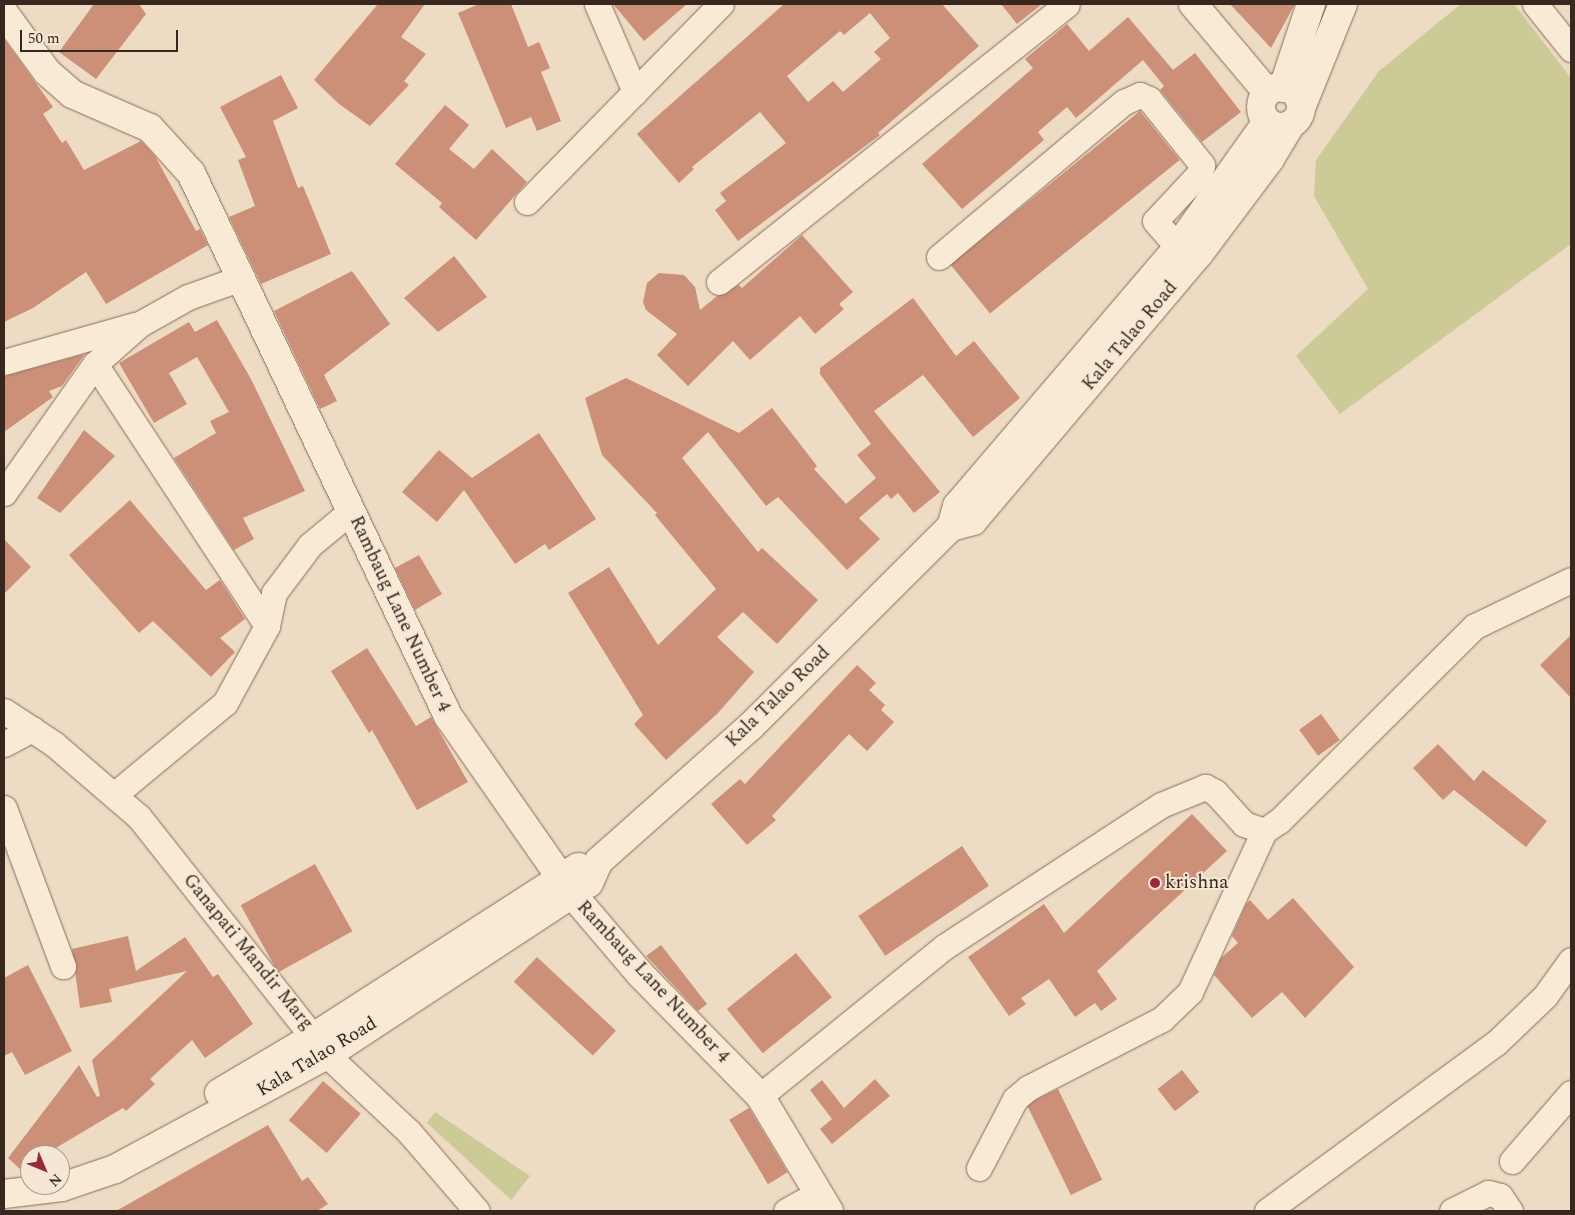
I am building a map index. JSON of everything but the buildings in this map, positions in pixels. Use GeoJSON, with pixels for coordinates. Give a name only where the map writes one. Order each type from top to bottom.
{"type":"FeatureCollection","features":[{"type":"Feature","properties":{"kind":"street"},"geometry":{"type":"LineString","coordinates":[[597,4],[635,92]]}},
{"type":"Feature","properties":{"kind":"street"},"geometry":{"type":"LineString","coordinates":[[527,202],[721,4]]}},
{"type":"Feature","properties":{"kind":"street"},"geometry":{"type":"LineString","coordinates":[[719,282],[1067,4]]}},
{"type":"Feature","properties":{"kind":"street"},"geometry":{"type":"LineString","coordinates":[[1194,4],[1275,90],[1297,95],[1286,118],[1261,104],[1275,90],[1307,15],[1332,38]]}},
{"type":"Feature","properties":{"kind":"street","name":"Kala Talao Road"},"geometry":{"type":"LineString","coordinates":[[4,1194],[62,1187],[115,1169],[321,1046],[567,885],[598,861],[750,727],[951,527],[973,521],[1184,255],[1270,159],[1286,118],[1332,38],[1343,4]]}},
{"type":"Feature","properties":{"kind":"street"},"geometry":{"type":"LineString","coordinates":[[1535,4],[1571,49]]}},
{"type":"Feature","properties":{"kind":"street","name":"Rambaug Lane Number 4"},"geometry":{"type":"LineString","coordinates":[[4,13],[47,72],[72,94],[150,128],[177,153],[191,173],[448,716],[567,885],[641,975],[760,1096],[823,1202]]}},
{"type":"Feature","properties":{"kind":"street"},"geometry":{"type":"LineString","coordinates":[[939,257],[1124,102],[1140,95],[1150,99],[1202,165],[1199,174],[1155,221],[1184,255]]}},
{"type":"Feature","properties":{"kind":"street"},"geometry":{"type":"LineString","coordinates":[[4,493],[95,364],[140,324],[188,296],[241,278]]}},
{"type":"Feature","properties":{"kind":"street"},"geometry":{"type":"LineString","coordinates":[[4,362],[140,324]]}},
{"type":"Feature","properties":{"kind":"street"},"geometry":{"type":"LineString","coordinates":[[95,364],[267,626]]}},
{"type":"Feature","properties":{"kind":"street"},"geometry":{"type":"LineString","coordinates":[[114,795],[225,703],[267,626],[274,593],[310,545],[351,511]]}},
{"type":"Feature","properties":{"kind":"street"},"geometry":{"type":"LineString","coordinates":[[979,1168],[1015,1099],[1028,1088],[1162,1019],[1190,992],[1264,831],[1279,821],[1475,626],[1571,580]]}},
{"type":"Feature","properties":{"kind":"street","name":"Ganapati Mandir Marg"},"geometry":{"type":"LineString","coordinates":[[4,710],[32,729],[139,817],[321,1046],[409,1132],[476,1211]]}},
{"type":"Feature","properties":{"kind":"street"},"geometry":{"type":"LineString","coordinates":[[4,744],[32,729]]}},
{"type":"Feature","properties":{"kind":"street"},"geometry":{"type":"LineString","coordinates":[[760,1096],[944,947],[1162,805],[1205,787],[1215,792],[1244,824],[1264,831]]}},
{"type":"Feature","properties":{"kind":"street"},"geometry":{"type":"LineString","coordinates":[[4,808],[63,966]]}},
{"type":"Feature","properties":{"kind":"street"},"geometry":{"type":"LineString","coordinates":[[1268,1211],[1496,1042],[1545,996],[1571,960]]}},
{"type":"Feature","properties":{"kind":"street","name":"Kala Talao Road"},"geometry":{"type":"LineString","coordinates":[[70,1165],[124,1149],[321,1046]]}},
{"type":"Feature","properties":{"kind":"street"},"geometry":{"type":"LineString","coordinates":[[1512,1161],[1571,1093]]}},
{"type":"Feature","properties":{"kind":"street"},"geometry":{"type":"LineString","coordinates":[[4,1175],[20,1173]]}},
{"type":"Feature","properties":{"kind":"street"},"geometry":{"type":"LineString","coordinates":[[1452,1211],[1488,1193],[1500,1196],[1510,1211]]}},
{"type":"Feature","properties":{"kind":"street"},"geometry":{"type":"LineString","coordinates":[[786,1211],[823,1202]]}},
{"type":"Feature","properties":{"kind":"shaded area"},"geometry":{"type":"Polygon","coordinates":[[[1461,4],[1514,4],[1571,78],[1571,244],[1340,414],[1296,356],[1368,289],[1314,196],[1316,160],[1379,71],[1461,4]]]}},
{"type":"Feature","properties":{"kind":"shaded area"},"geometry":{"type":"Polygon","coordinates":[[[435,1112],[530,1176],[511,1200],[427,1123],[435,1112]]]}},
{"type":"Feature","properties":{"kind":"place","name":"krishna"},"geometry":{"type":"Point","coordinates":[1155,883]}}]}
